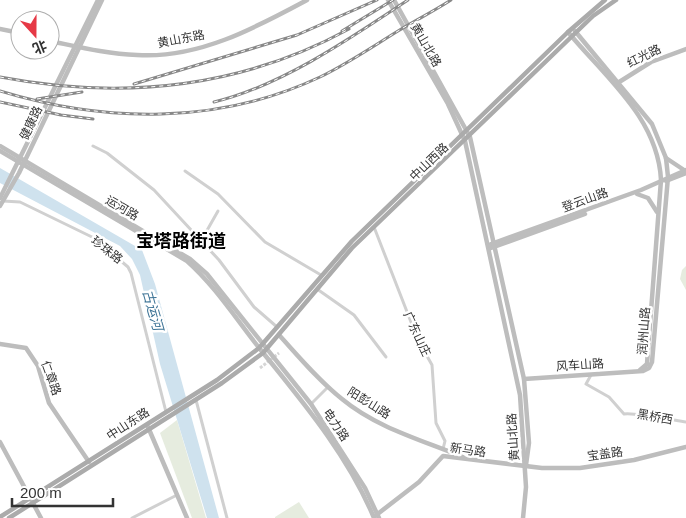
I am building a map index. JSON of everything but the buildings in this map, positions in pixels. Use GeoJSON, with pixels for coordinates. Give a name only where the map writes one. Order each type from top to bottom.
{"type":"FeatureCollection","features":[{"type":"Feature","properties":{"kind":"main road","name":"中山西路"},"geometry":{"type":"LineString","coordinates":[[261,346],[321,276],[371,222],[572,28],[605,0]]}},
{"type":"Feature","properties":{"kind":"main road","name":"中山西路"},"geometry":{"type":"LineString","coordinates":[[265,351],[280,336],[317,288],[352,248],[470,137],[593,16],[616,0]]}},
{"type":"Feature","properties":{"kind":"main road","name":"中山东路"},"geometry":{"type":"LineString","coordinates":[[0,517],[32,501],[172,408],[193,400],[261,346]]}},
{"type":"Feature","properties":{"kind":"main road","name":"中山东路"},"geometry":{"type":"LineString","coordinates":[[9,518],[89,462],[147,426],[174,414],[265,351]]}},
{"type":"Feature","properties":{"kind":"street"},"geometry":{"type":"LineString","coordinates":[[78,46],[98,0]]}},
{"type":"Feature","properties":{"kind":"street"},"geometry":{"type":"LineString","coordinates":[[78,46],[102,0]]}},
{"type":"Feature","properties":{"kind":"street","name":"黄山东路"},"geometry":{"type":"LineString","coordinates":[[78,46],[138,53],[200,44],[241,31],[300,0]]}},
{"type":"Feature","properties":{"kind":"street","name":"黄山东路"},"geometry":{"type":"LineString","coordinates":[[60,42],[139,56],[188,49],[233,37],[307,0]]}},
{"type":"Feature","properties":{"kind":"street","name":"黄山北路"},"geometry":{"type":"LineString","coordinates":[[388,0],[448,104],[463,134],[524,379],[529,443],[525,466]]}},
{"type":"Feature","properties":{"kind":"street","name":"黄山北路"},"geometry":{"type":"LineString","coordinates":[[394,0],[468,130],[470,137],[520,395],[525,466]]}},
{"type":"Feature","properties":{"kind":"street","name":"润州山路"},"geometry":{"type":"LineString","coordinates":[[572,28],[616,83],[649,130],[659,157],[661,182],[647,364],[643,370],[637,371]]}},
{"type":"Feature","properties":{"kind":"street","name":"润州山路"},"geometry":{"type":"LineString","coordinates":[[568,32],[652,124],[666,158],[667,179],[652,362],[647,370],[637,371]]}},
{"type":"Feature","properties":{"kind":"street","name":"健康路"},"geometry":{"type":"LineString","coordinates":[[0,206],[78,46]]}},
{"type":"Feature","properties":{"kind":"street","name":"红光路"},"geometry":{"type":"LineString","coordinates":[[616,83],[650,62],[686,49]]}},
{"type":"Feature","properties":{"kind":"street","name":"运河路"},"geometry":{"type":"LineString","coordinates":[[0,146],[21,162]]}},
{"type":"Feature","properties":{"kind":"street"},"geometry":{"type":"LineString","coordinates":[[93,146],[107,153],[154,190],[201,241],[254,307],[277,328]]}},
{"type":"Feature","properties":{"kind":"street","name":"运河路"},"geometry":{"type":"LineString","coordinates":[[0,151],[190,259],[207,274],[265,351]]}},
{"type":"Feature","properties":{"kind":"street"},"geometry":{"type":"LineString","coordinates":[[666,158],[680,169],[686,171]]}},
{"type":"Feature","properties":{"kind":"street"},"geometry":{"type":"LineString","coordinates":[[185,171],[218,194],[265,242],[321,276]]}},
{"type":"Feature","properties":{"kind":"street","name":"登云山路"},"geometry":{"type":"LineString","coordinates":[[491,246],[637,194],[686,171]]}},
{"type":"Feature","properties":{"kind":"street","name":"登云山路"},"geometry":{"type":"LineString","coordinates":[[491,246],[661,182]]}},
{"type":"Feature","properties":{"kind":"street"},"geometry":{"type":"LineString","coordinates":[[637,194],[648,198],[658,214]]}},
{"type":"Feature","properties":{"kind":"street","name":"珍珠路"},"geometry":{"type":"LineString","coordinates":[[3,197],[20,202],[94,238],[128,266],[166,412]]}},
{"type":"Feature","properties":{"kind":"street"},"geometry":{"type":"LineString","coordinates":[[201,241],[218,211]]}},
{"type":"Feature","properties":{"kind":"street","name":"广东山庄"},"geometry":{"type":"LineString","coordinates":[[371,222],[418,340],[432,365],[436,423],[445,441],[443,449]]}},
{"type":"Feature","properties":{"kind":"street"},"geometry":{"type":"LineString","coordinates":[[317,288],[354,315],[386,358]]}},
{"type":"Feature","properties":{"kind":"street","name":"阳彭山路"},"geometry":{"type":"LineString","coordinates":[[280,336],[342,399],[384,425],[467,458]]}},
{"type":"Feature","properties":{"kind":"street","name":"仁章路"},"geometry":{"type":"LineString","coordinates":[[0,344],[26,348],[38,366],[49,403],[89,462]]}},
{"type":"Feature","properties":{"kind":"street","name":"电力路"},"geometry":{"type":"LineString","coordinates":[[265,351],[311,404],[352,468],[375,517]]}},
{"type":"Feature","properties":{"kind":"street","name":"电力路"},"geometry":{"type":"LineString","coordinates":[[265,351],[331,440],[375,517]]}},
{"type":"Feature","properties":{"kind":"street","name":"风车山路"},"geometry":{"type":"LineString","coordinates":[[524,379],[637,371]]}},
{"type":"Feature","properties":{"kind":"street","name":"黑桥西"},"geometry":{"type":"LineString","coordinates":[[591,374],[586,384],[609,397],[624,414],[630,413],[657,419],[686,422]]}},
{"type":"Feature","properties":{"kind":"street"},"geometry":{"type":"LineString","coordinates":[[311,404],[328,386]]}},
{"type":"Feature","properties":{"kind":"street"},"geometry":{"type":"LineString","coordinates":[[193,400],[227,518]]}},
{"type":"Feature","properties":{"kind":"street"},"geometry":{"type":"LineString","coordinates":[[147,426],[187,518]]}},
{"type":"Feature","properties":{"kind":"street"},"geometry":{"type":"LineString","coordinates":[[0,442],[42,518]]}},
{"type":"Feature","properties":{"kind":"street","name":"宝盖路"},"geometry":{"type":"LineString","coordinates":[[525,466],[580,468],[634,460],[686,447]]}},
{"type":"Feature","properties":{"kind":"street","name":"新马路"},"geometry":{"type":"LineString","coordinates":[[375,517],[419,482],[440,458],[467,458],[525,466]]}},
{"type":"Feature","properties":{"kind":"street"},"geometry":{"type":"LineString","coordinates":[[523,518],[526,487],[525,466]]}},
{"type":"Feature","properties":{"kind":"street"},"geometry":{"type":"LineString","coordinates":[[132,518],[178,494]]}},
{"type":"Feature","properties":{"kind":"shaded area"},"geometry":{"type":"Polygon","coordinates":[[[686,266],[686,290],[680,279],[682,270],[686,266]]]}},
{"type":"Feature","properties":{"kind":"shaded area"},"geometry":{"type":"Polygon","coordinates":[[[177,420],[206,518],[192,518],[160,433],[177,420]]]}},
{"type":"Feature","properties":{"kind":"shaded area"},"geometry":{"type":"Polygon","coordinates":[[[299,502],[309,518],[275,518],[275,517],[299,502]]]}},
{"type":"Feature","properties":{"kind":"water","name":"古运河"},"geometry":{"type":"Polygon","coordinates":[[[0,168],[142,250],[155,284],[219,518],[207,518],[160,364],[140,275],[132,259],[120,246],[0,183],[0,168]]]}},
{"type":"Feature","properties":{"kind":"tunnel"},"geometry":{"type":"LineString","coordinates":[[260,368],[279,353]]}},
{"type":"Feature","properties":{"kind":"railway"},"geometry":{"type":"LineString","coordinates":[[134,84],[297,35],[377,0]]}},
{"type":"Feature","properties":{"kind":"railway"},"geometry":{"type":"LineString","coordinates":[[342,31],[393,0]]}},
{"type":"Feature","properties":{"kind":"railway"},"geometry":{"type":"LineString","coordinates":[[214,102],[239,95],[290,73],[339,45],[408,0]]}},
{"type":"Feature","properties":{"kind":"railway"},"geometry":{"type":"LineString","coordinates":[[0,91],[40,102],[120,113],[161,114],[202,111],[242,104],[281,93],[320,77],[451,0]]}},
{"type":"Feature","properties":{"kind":"railway"},"geometry":{"type":"LineString","coordinates":[[0,77],[90,88],[135,88],[179,84],[222,77],[265,65],[307,49],[349,29]]}},
{"type":"Feature","properties":{"kind":"railway"},"geometry":{"type":"LineString","coordinates":[[37,99],[82,92]]}},
{"type":"Feature","properties":{"kind":"railway"},"geometry":{"type":"LineString","coordinates":[[0,102],[61,115],[93,119]]}},
{"type":"Feature","properties":{"kind":"district","name":"宝塔路街道"},"geometry":{"type":"Point","coordinates":[181,241]}}]}
